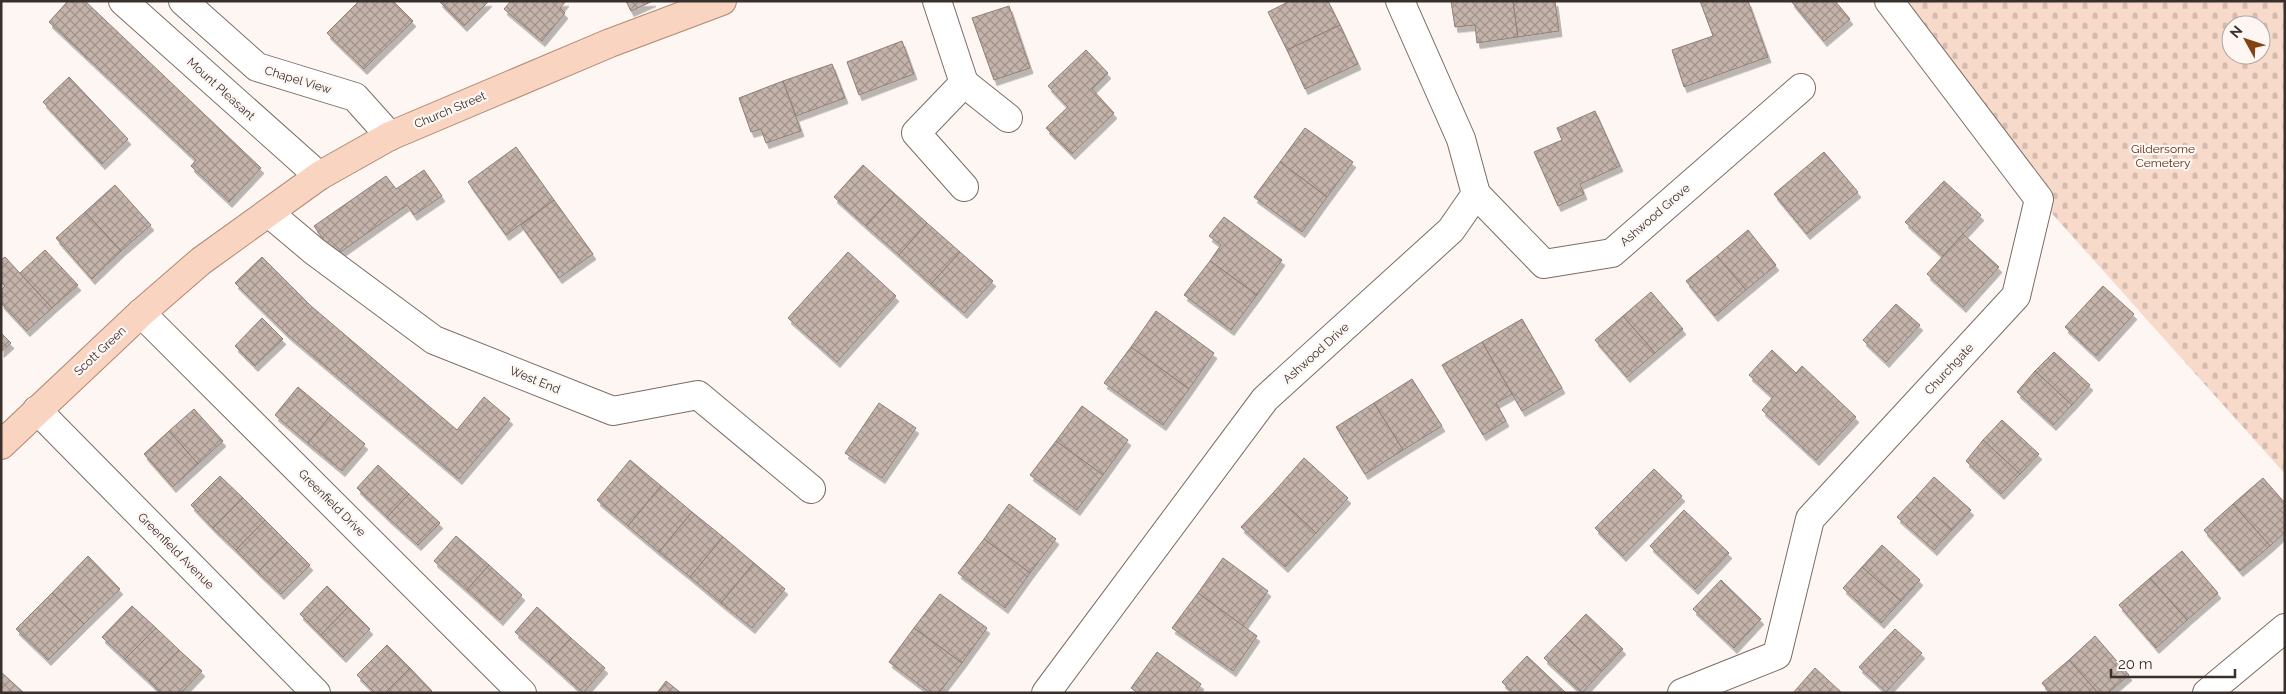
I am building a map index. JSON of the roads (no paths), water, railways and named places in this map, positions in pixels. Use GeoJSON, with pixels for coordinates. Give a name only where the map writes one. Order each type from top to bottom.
{"type":"FeatureCollection","features":[{"type":"Feature","properties":{"kind":"main road","name":"Church Street"},"geometry":{"type":"LineString","coordinates":[[201,261],[319,176],[390,136],[610,43],[722,1]]}},
{"type":"Feature","properties":{"kind":"main road","name":"Scott Green"},"geometry":{"type":"LineString","coordinates":[[1,445],[141,313],[201,261]]}},
{"type":"Feature","properties":{"kind":"street","name":"Mount Pleasant"},"geometry":{"type":"LineString","coordinates":[[123,1],[319,176]]}},
{"type":"Feature","properties":{"kind":"street","name":"Chapel View"},"geometry":{"type":"LineString","coordinates":[[183,1],[257,67],[355,97],[390,136]]}},
{"type":"Feature","properties":{"kind":"street"},"geometry":{"type":"LineString","coordinates":[[937,1],[964,83],[1008,118]]}},
{"type":"Feature","properties":{"kind":"street"},"geometry":{"type":"LineString","coordinates":[[1400,1],[1460,139],[1476,194]]}},
{"type":"Feature","properties":{"kind":"street","name":"Churchgate"},"geometry":{"type":"LineString","coordinates":[[1682,693],[1777,655],[1810,519],[2016,296],[2039,199],[1890,1]]}},
{"type":"Feature","properties":{"kind":"street"},"geometry":{"type":"LineString","coordinates":[[964,83],[916,133],[964,187]]}},
{"type":"Feature","properties":{"kind":"street","name":"Ashwood Grove"},"geometry":{"type":"LineString","coordinates":[[1476,194],[1544,264],[1612,253],[1801,88]]}},
{"type":"Feature","properties":{"kind":"street","name":"Ashwood Drive"},"geometry":{"type":"LineString","coordinates":[[1046,693],[1266,399],[1451,230],[1476,194]]}},
{"type":"Feature","properties":{"kind":"street","name":"West End"},"geometry":{"type":"LineString","coordinates":[[269,213],[314,251],[434,340],[613,411],[698,396],[812,489]]}},
{"type":"Feature","properties":{"kind":"street","name":"Greenfield Drive"},"geometry":{"type":"LineString","coordinates":[[141,313],[522,693]]}},
{"type":"Feature","properties":{"kind":"street","name":"Greenfield Avenue"},"geometry":{"type":"LineString","coordinates":[[37,410],[316,693]]}},
{"type":"Feature","properties":{"kind":"street"},"geometry":{"type":"LineString","coordinates":[[2207,693],[2285,628]]}},
{"type":"Feature","properties":{"kind":"park label","name":"Gildersome Cemetery"},"geometry":{"type":"Point","coordinates":[2163,156]}}]}
